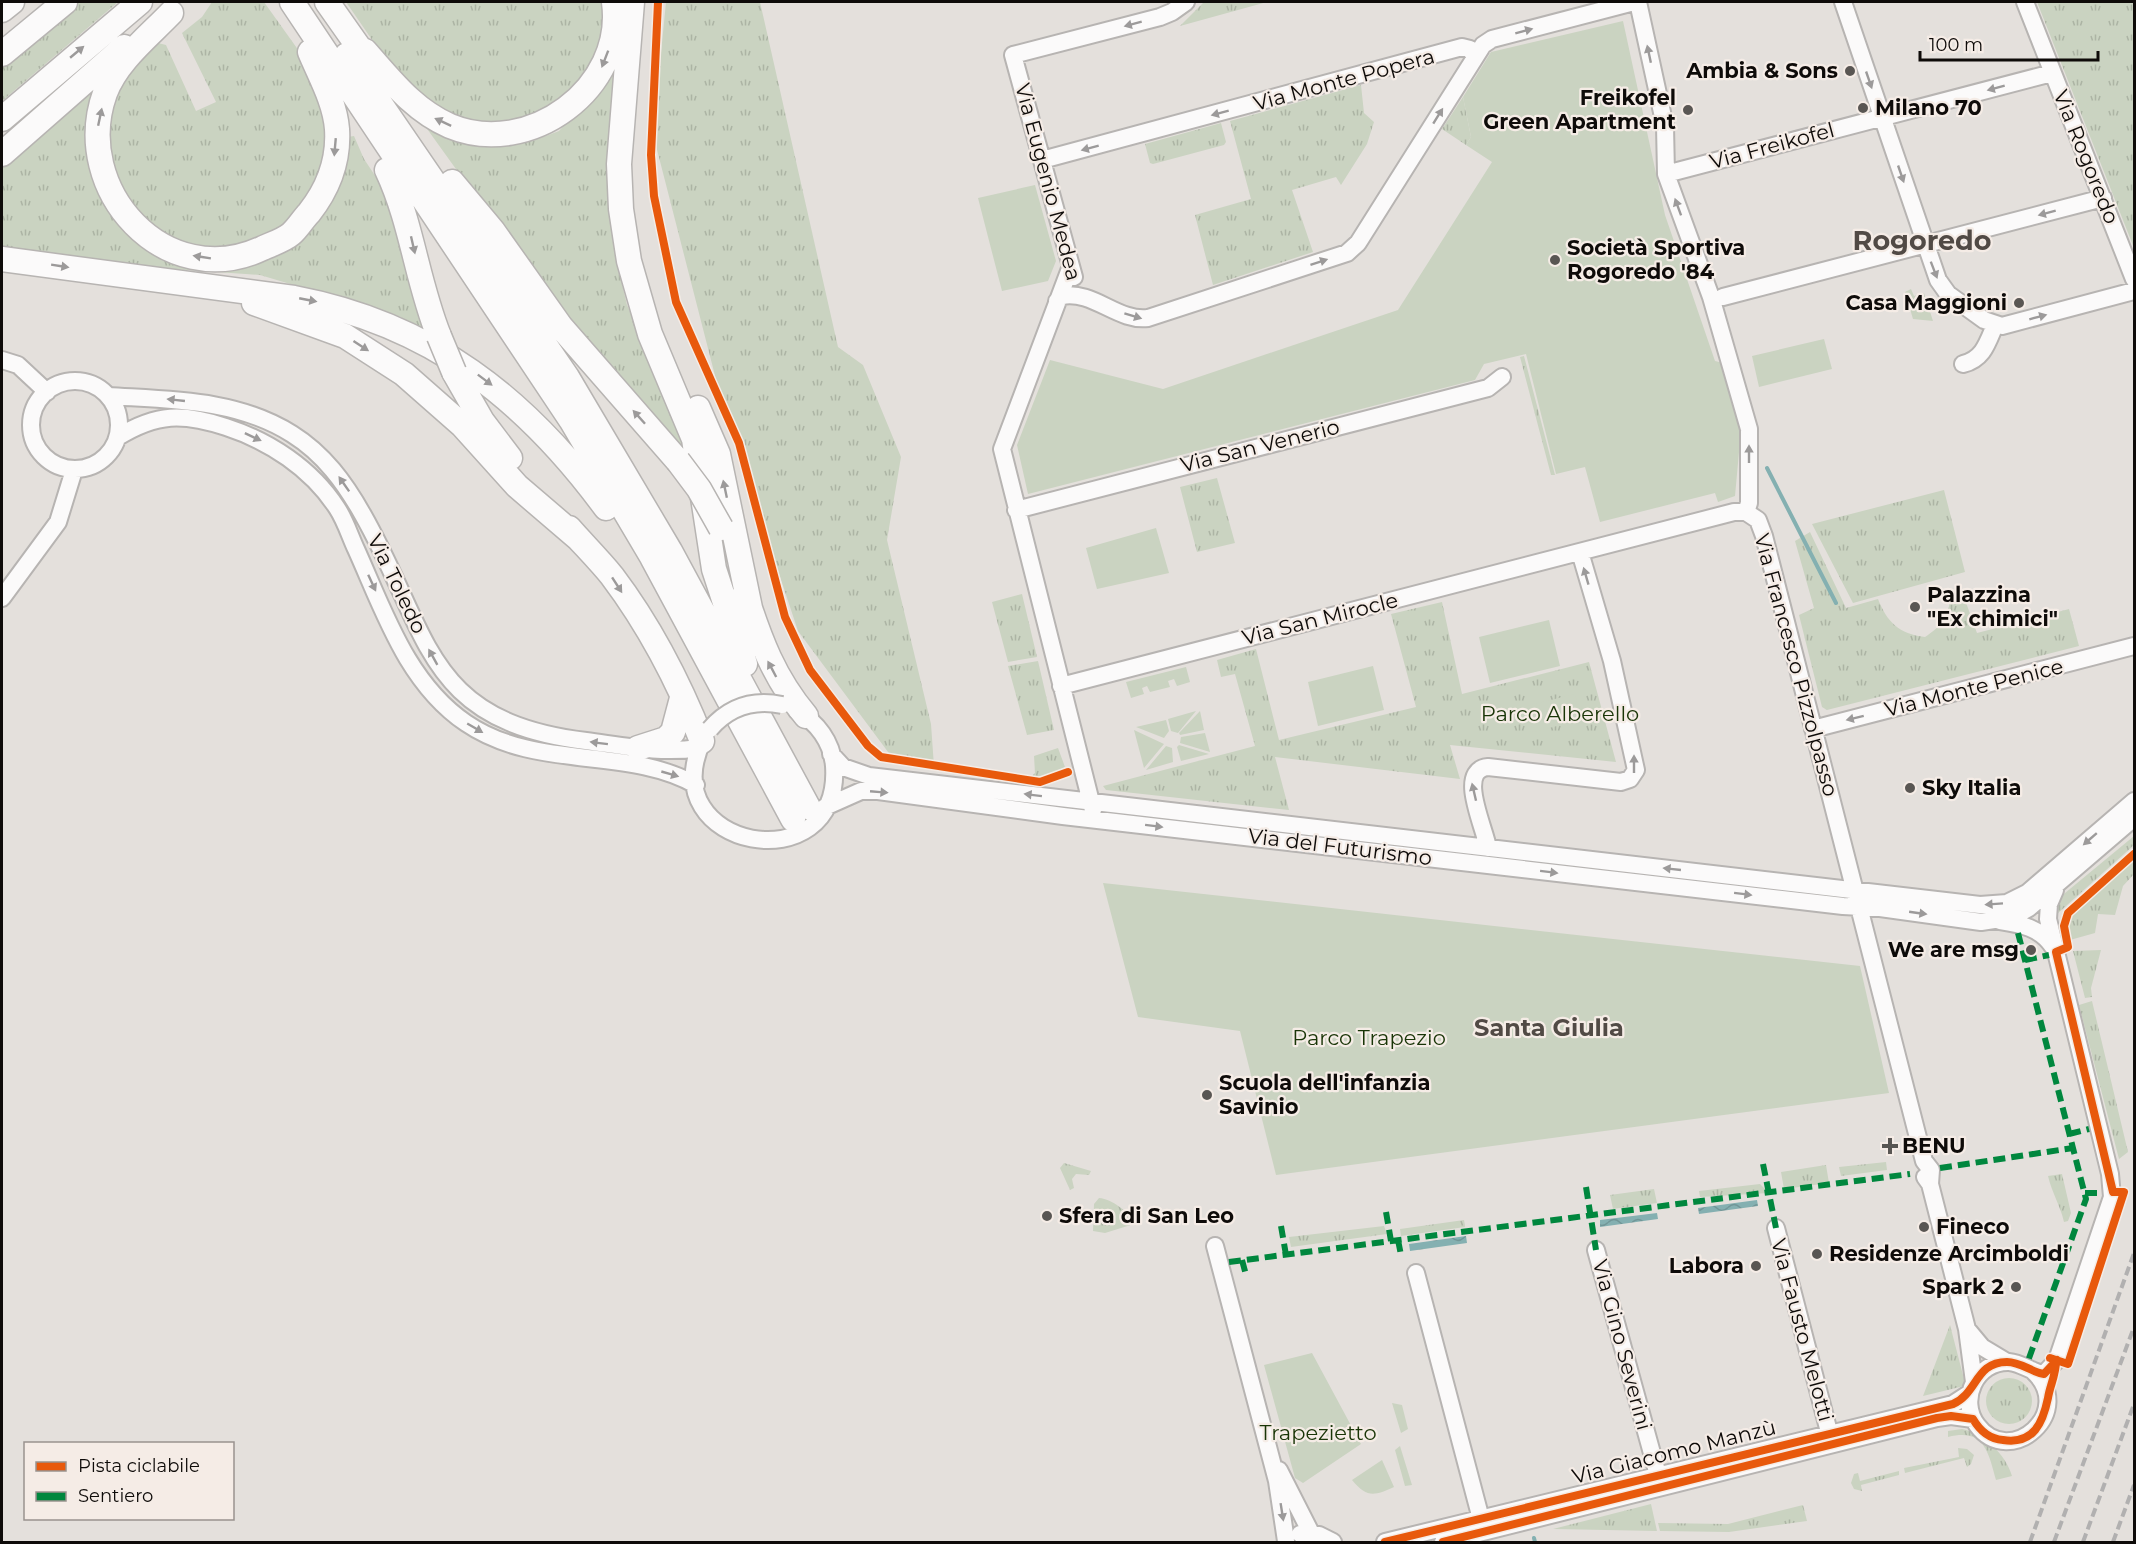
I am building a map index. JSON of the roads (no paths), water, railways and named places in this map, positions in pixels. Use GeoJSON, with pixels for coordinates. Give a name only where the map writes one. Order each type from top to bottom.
{"type":"FeatureCollection","features":[{"type":"Feature","properties":{"kind":"highway"},"geometry":{"type":"LineString","coordinates":[[2,10],[12,2]]}},
{"type":"Feature","properties":{"kind":"highway"},"geometry":{"type":"LineString","coordinates":[[2,54],[65,2]]}},
{"type":"Feature","properties":{"kind":"highway"},"geometry":{"type":"LineString","coordinates":[[2,118],[140,2]]}},
{"type":"Feature","properties":{"kind":"highway"},"geometry":{"type":"LineString","coordinates":[[274,2],[529,381],[606,508],[744,756],[764,783],[806,817]]}},
{"type":"Feature","properties":{"kind":"highway"},"geometry":{"type":"LineString","coordinates":[[292,2],[571,420],[652,557],[781,797]]}},
{"type":"Feature","properties":{"kind":"highway"},"geometry":{"type":"LineString","coordinates":[[310,2],[567,377],[670,551],[778,751],[806,817]]}},
{"type":"Feature","properties":{"kind":"highway"},"geometry":{"type":"LineString","coordinates":[[327,2],[544,316],[613,426],[683,546],[773,718],[779,738],[778,751]]}},
{"type":"Feature","properties":{"kind":"highway"},"geometry":{"type":"LineString","coordinates":[[347,30],[392,82],[428,114],[465,130],[500,134],[516,132],[546,122],[563,113],[589,88],[598,75],[610,44],[614,2]]}},
{"type":"Feature","properties":{"kind":"highway"},"geometry":{"type":"LineString","coordinates":[[633,2],[619,164],[627,250],[650,334],[694,439],[714,569],[745,663]]}},
{"type":"Feature","properties":{"kind":"highway"},"geometry":{"type":"LineString","coordinates":[[633,2],[638,24],[630,144],[640,246],[663,327],[718,454],[750,608]]}},
{"type":"Feature","properties":{"kind":"highway"},"geometry":{"type":"LineString","coordinates":[[179,7],[122,63],[105,93],[97,130],[99,166],[114,201],[138,229],[171,250],[205,259],[245,256],[290,235],[323,195],[334,163],[337,129],[328,94],[309,52]]}},
{"type":"Feature","properties":{"kind":"highway"},"geometry":{"type":"LineString","coordinates":[[2,154],[71,91],[179,7]]}},
{"type":"Feature","properties":{"kind":"highway"},"geometry":{"type":"LineString","coordinates":[[387,170],[407,220],[428,310],[454,372],[482,421],[525,476],[612,577],[625,596],[649,634],[703,740]]}},
{"type":"Feature","properties":{"kind":"highway"},"geometry":{"type":"LineString","coordinates":[[452,182],[493,231],[561,327],[678,461],[703,495],[734,558],[773,671],[806,716]]}},
{"type":"Feature","properties":{"kind":"highway"},"geometry":{"type":"LineString","coordinates":[[2,259],[323,303],[393,327],[426,342],[482,378],[531,419],[575,466],[606,508]]}},
{"type":"Feature","properties":{"kind":"highway"},"geometry":{"type":"LineString","coordinates":[[167,280],[262,305],[345,336],[404,374],[462,425],[517,486],[580,540]]}},
{"type":"Feature","properties":{"kind":"highway"},"geometry":{"type":"LineString","coordinates":[[640,758],[673,732],[682,698]]}},
{"type":"Feature","properties":{"kind":"street","name":"Via Eugenio Medea"},"geometry":{"type":"LineString","coordinates":[[1186,2],[1172,12],[1160,16],[1013,55],[1079,295],[1135,317],[1148,318],[1347,252],[1358,243],[1475,57]]}},
{"type":"Feature","properties":{"kind":"street"},"geometry":{"type":"LineString","coordinates":[[1475,57],[1481,47],[1492,39],[1636,2]]}},
{"type":"Feature","properties":{"kind":"street","name":"Via Francesco Pizzolpasso"},"geometry":{"type":"LineString","coordinates":[[1636,2],[1665,126],[1666,174],[1711,297],[1749,429],[1749,503],[1746,512],[1758,520],[1764,536],[1924,1161],[1931,1170],[1930,1184],[1967,1329],[1972,1387]]}},
{"type":"Feature","properties":{"kind":"street"},"geometry":{"type":"LineString","coordinates":[[1843,2],[1924,244],[1938,280],[1948,294],[1995,325],[2008,325],[2134,291]]}},
{"type":"Feature","properties":{"kind":"street","name":"Via Rogoredo"},"geometry":{"type":"LineString","coordinates":[[2025,2],[2134,279]]}},
{"type":"Feature","properties":{"kind":"street","name":"Via Monte Popera"},"geometry":{"type":"LineString","coordinates":[[1042,160],[1462,47],[1470,49],[1475,57]]}},
{"type":"Feature","properties":{"kind":"street","name":"Via Freikofel"},"geometry":{"type":"LineString","coordinates":[[1666,174],[2052,73]]}},
{"type":"Feature","properties":{"kind":"street"},"geometry":{"type":"LineString","coordinates":[[1723,297],[2103,198]]}},
{"type":"Feature","properties":{"kind":"street"},"geometry":{"type":"LineString","coordinates":[[1071,266],[1002,444],[1016,510],[1096,819]]}},
{"type":"Feature","properties":{"kind":"street"},"geometry":{"type":"LineString","coordinates":[[1057,301],[1062,296],[1079,295]]}},
{"type":"Feature","properties":{"kind":"street"},"geometry":{"type":"LineString","coordinates":[[1963,364],[1982,362],[1995,325]]}},
{"type":"Feature","properties":{"kind":"street"},"geometry":{"type":"LineString","coordinates":[[2,360],[18,365],[47,392]]}},
{"type":"Feature","properties":{"kind":"street","name":"Via San Venerio"},"geometry":{"type":"LineString","coordinates":[[1016,510],[1488,388],[1502,377]]}},
{"type":"Feature","properties":{"kind":"street"},"geometry":{"type":"LineString","coordinates":[[68,382],[83,382],[96,387],[108,396],[116,408],[120,422],[118,437],[112,450],[102,461],[89,468],[74,470],[60,467],[47,460],[38,449],[32,435],[31,421],[35,407],[47,392],[68,382]]}},
{"type":"Feature","properties":{"kind":"street","name":"Via Toledo"},"geometry":{"type":"LineString","coordinates":[[108,396],[174,400],[241,409],[293,434],[322,457],[345,483],[382,549],[437,665],[456,688],[482,709],[528,730],[640,758],[696,784]]}},
{"type":"Feature","properties":{"kind":"street","name":"Via Toledo"},"geometry":{"type":"LineString","coordinates":[[118,437],[139,424],[159,417],[185,417],[212,422],[251,435],[277,449],[304,471],[338,508],[417,675],[450,711],[488,736],[538,752],[640,758],[703,740]]}},
{"type":"Feature","properties":{"kind":"street"},"geometry":{"type":"LineString","coordinates":[[2,598],[58,522],[74,470]]}},
{"type":"Feature","properties":{"kind":"street","name":"Via San Mirocle"},"geometry":{"type":"LineString","coordinates":[[1061,686],[1734,512],[1746,512]]}},
{"type":"Feature","properties":{"kind":"street"},"geometry":{"type":"LineString","coordinates":[[1488,848],[1472,783],[1473,776],[1481,768],[1621,782],[1630,779],[1636,770],[1612,661],[1580,552]]}},
{"type":"Feature","properties":{"kind":"street","name":"Via Monte Penice"},"geometry":{"type":"LineString","coordinates":[[1812,729],[2134,646]]}},
{"type":"Feature","properties":{"kind":"street"},"geometry":{"type":"LineString","coordinates":[[764,703],[782,705],[806,716],[824,737],[831,754],[833,785],[806,817],[759,842],[727,831],[709,815],[696,784],[695,769],[703,740],[730,712],[747,705],[764,703]]}},
{"type":"Feature","properties":{"kind":"street","name":"Via del Futurismo"},"geometry":{"type":"LineString","coordinates":[[831,754],[843,766],[870,776],[1980,905],[1995,905],[2018,900],[2134,801]]}},
{"type":"Feature","properties":{"kind":"street","name":"Via del Futurismo"},"geometry":{"type":"LineString","coordinates":[[806,817],[849,794],[878,791],[1096,819],[1981,922],[2000,920]]}},
{"type":"Feature","properties":{"kind":"street"},"geometry":{"type":"LineString","coordinates":[[2000,920],[2029,908],[2134,818]]}},
{"type":"Feature","properties":{"kind":"street"},"geometry":{"type":"LineString","coordinates":[[2056,887],[2048,911],[2110,1174],[2111,1206],[2056,1360],[2056,1372],[2046,1413],[2040,1425],[2020,1439],[2006,1441],[1993,1438],[1982,1431],[1973,1419],[1969,1405],[1972,1387],[1985,1369],[2007,1362],[2043,1374],[2056,1360]]}},
{"type":"Feature","properties":{"kind":"street"},"geometry":{"type":"LineString","coordinates":[[2000,920],[2020,923],[2035,930],[2047,938],[2056,952]]}},
{"type":"Feature","properties":{"kind":"street","name":"Via Fausto Melotti"},"geometry":{"type":"LineString","coordinates":[[1776,1228],[1829,1432]]}},
{"type":"Feature","properties":{"kind":"street"},"geometry":{"type":"LineString","coordinates":[[1215,1246],[1277,1481],[1285,1542],[1298,1534],[1311,1533],[1333,1542]]}},
{"type":"Feature","properties":{"kind":"street","name":"Via Gino Severini"},"geometry":{"type":"LineString","coordinates":[[1596,1250],[1658,1475]]}},
{"type":"Feature","properties":{"kind":"street"},"geometry":{"type":"LineString","coordinates":[[1416,1273],[1481,1519]]}},
{"type":"Feature","properties":{"kind":"street","name":"Via Francesco Pizzolpasso"},"geometry":{"type":"LineString","coordinates":[[1967,1329],[1982,1347],[2007,1362]]}},
{"type":"Feature","properties":{"kind":"street"},"geometry":{"type":"LineString","coordinates":[[2032,1370],[2041,1380],[2048,1398]]}},
{"type":"Feature","properties":{"kind":"street","name":"Via Giacomo Manzù"},"geometry":{"type":"LineString","coordinates":[[1385,1542],[1829,1432],[1953,1404],[1972,1387]]}},
{"type":"Feature","properties":{"kind":"street","name":"Via Giacomo Manzù"},"geometry":{"type":"LineString","coordinates":[[1443,1542],[1937,1418],[1951,1416],[1973,1419]]}},
{"type":"Feature","properties":{"kind":"street"},"geometry":{"type":"LineString","coordinates":[[1266,1443],[1311,1533]]}},
{"type":"Feature","properties":{"kind":"water"},"geometry":{"type":"Polygon","coordinates":[[[1757,1200],[1758,1206],[1699,1214],[1698,1208],[1757,1200]]]}},
{"type":"Feature","properties":{"kind":"water"},"geometry":{"type":"Polygon","coordinates":[[[1657,1213],[1658,1219],[1600,1227],[1600,1220],[1657,1213]]]}},
{"type":"Feature","properties":{"kind":"water"},"geometry":{"type":"Polygon","coordinates":[[[1466,1236],[1467,1243],[1410,1251],[1409,1244],[1466,1236]]]}},
{"type":"Feature","properties":{"kind":"waterway"},"geometry":{"type":"LineString","coordinates":[[1767,468],[1836,603]]}},
{"type":"Feature","properties":{"kind":"waterway"},"geometry":{"type":"LineString","coordinates":[[1534,1538],[1535,1542]]}},
{"type":"Feature","properties":{"kind":"railway"},"geometry":{"type":"LineString","coordinates":[[2030,1542],[2134,1253]]}},
{"type":"Feature","properties":{"kind":"railway"},"geometry":{"type":"LineString","coordinates":[[2054,1542],[2134,1327]]}},
{"type":"Feature","properties":{"kind":"railway"},"geometry":{"type":"LineString","coordinates":[[2083,1542],[2134,1404]]}},
{"type":"Feature","properties":{"kind":"railway"},"geometry":{"type":"LineString","coordinates":[[2113,1542],[2134,1485]]}},
{"type":"Feature","properties":{"kind":"place","name":"Ambia & Sons"},"geometry":{"type":"Point","coordinates":[1850,71]}},
{"type":"Feature","properties":{"kind":"place","name":"Milano 70"},"geometry":{"type":"Point","coordinates":[1863,108]}},
{"type":"Feature","properties":{"kind":"place","name":"Freikofel Green Apartment"},"geometry":{"type":"Point","coordinates":[1688,110]}},
{"type":"Feature","properties":{"kind":"place","name":"Società Sportiva Rogoredo '84"},"geometry":{"type":"Point","coordinates":[1555,260]}},
{"type":"Feature","properties":{"kind":"place","name":"Casa Maggioni"},"geometry":{"type":"Point","coordinates":[2019,303]}},
{"type":"Feature","properties":{"kind":"place","name":"Palazzina \"Ex chimici\""},"geometry":{"type":"Point","coordinates":[1915,607]}},
{"type":"Feature","properties":{"kind":"place","name":"Sky Italia"},"geometry":{"type":"Point","coordinates":[1910,788]}},
{"type":"Feature","properties":{"kind":"place","name":"We are msg"},"geometry":{"type":"Point","coordinates":[2031,950]}},
{"type":"Feature","properties":{"kind":"place","name":"Scuola dell'infanzia Savinio"},"geometry":{"type":"Point","coordinates":[1207,1095]}},
{"type":"Feature","properties":{"kind":"place","name":"BENU"},"geometry":{"type":"Point","coordinates":[1890,1146]}},
{"type":"Feature","properties":{"kind":"place","name":"Sfera di San Leo"},"geometry":{"type":"Point","coordinates":[1047,1216]}},
{"type":"Feature","properties":{"kind":"place","name":"Fineco"},"geometry":{"type":"Point","coordinates":[1924,1227]}},
{"type":"Feature","properties":{"kind":"place","name":"Residenze Arcimboldi"},"geometry":{"type":"Point","coordinates":[1817,1254]}},
{"type":"Feature","properties":{"kind":"place","name":"Labora"},"geometry":{"type":"Point","coordinates":[1756,1266]}},
{"type":"Feature","properties":{"kind":"place","name":"Spark 2"},"geometry":{"type":"Point","coordinates":[2016,1287]}},
{"type":"Feature","properties":{"kind":"district","name":"Rogoredo"},"geometry":{"type":"Point","coordinates":[1922,241]}},
{"type":"Feature","properties":{"kind":"district","name":"Santa Giulia"},"geometry":{"type":"Point","coordinates":[1549,1028]}},
{"type":"Feature","properties":{"kind":"park label","name":"Parco Alberello"},"geometry":{"type":"Point","coordinates":[1560,714]}},
{"type":"Feature","properties":{"kind":"park label","name":"Parco Trapezio"},"geometry":{"type":"Point","coordinates":[1369,1038]}},
{"type":"Feature","properties":{"kind":"park label","name":"Trapezietto"},"geometry":{"type":"Point","coordinates":[1318,1433]}}]}
